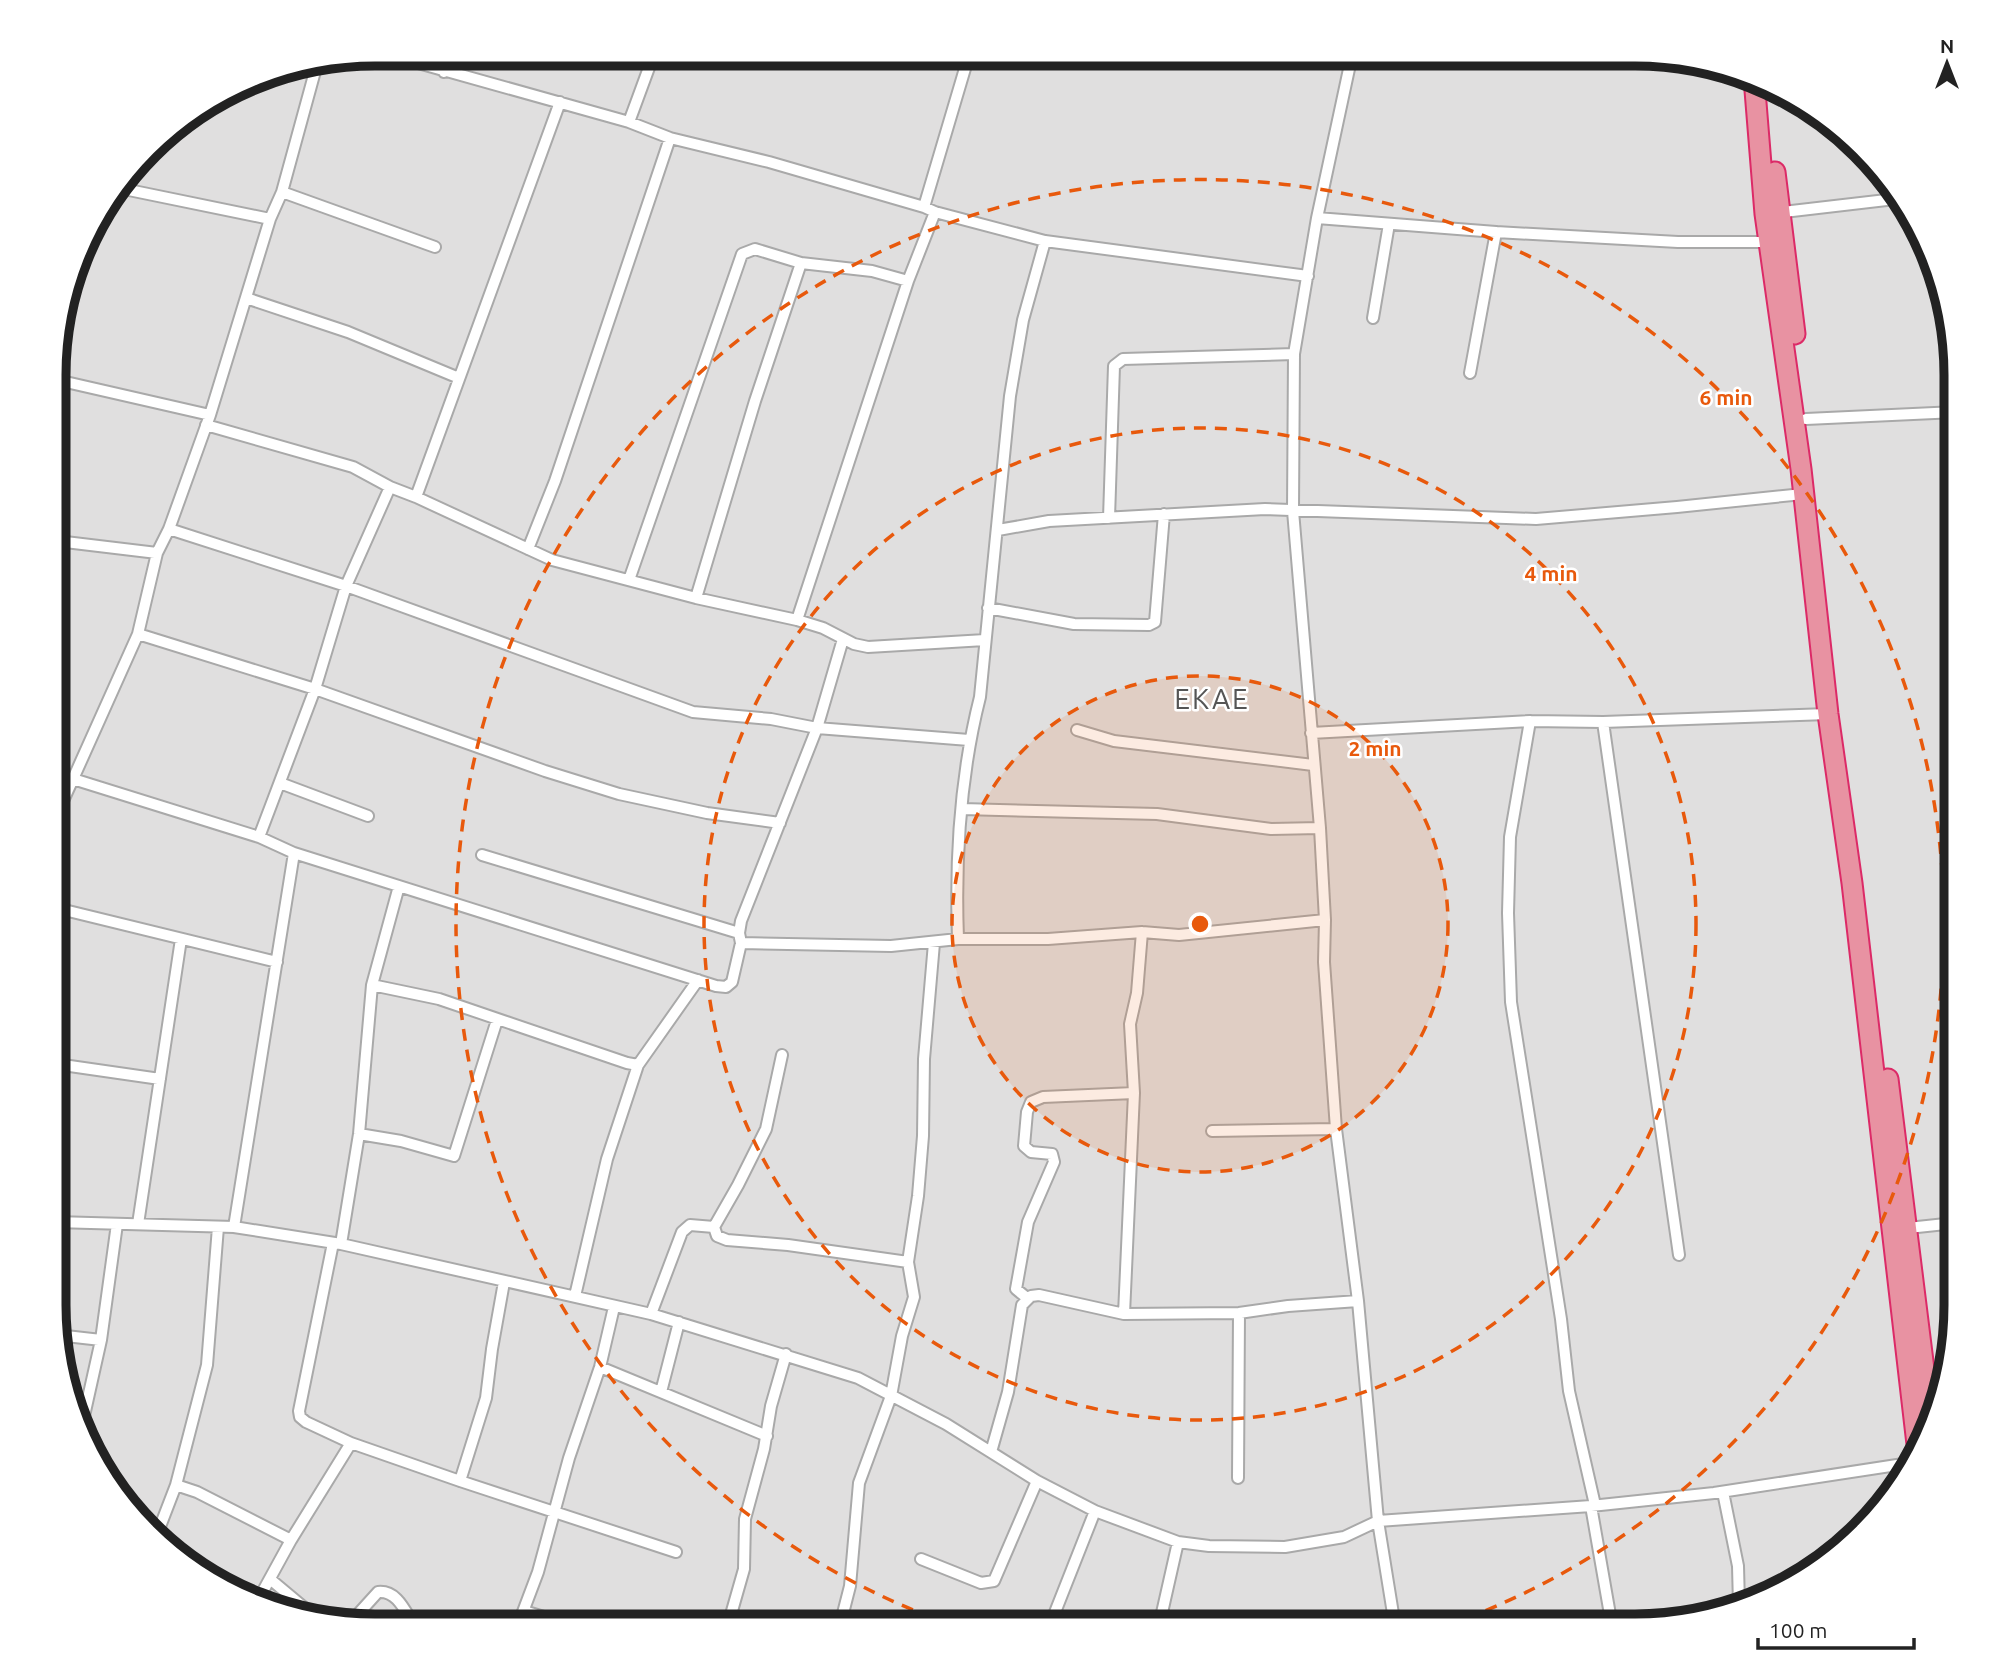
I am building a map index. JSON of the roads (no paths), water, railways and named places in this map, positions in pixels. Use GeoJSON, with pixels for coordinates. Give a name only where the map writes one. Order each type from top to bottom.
{"type":"FeatureCollection","features":[{"type":"Feature","properties":{"kind":"highway"},"geometry":{"type":"LineString","coordinates":[[1756,91],[1772,213],[1806,419],[1881,1043],[1908,1228],[1928,1401]]}},
{"type":"Feature","properties":{"kind":"highway"},"geometry":{"type":"LineString","coordinates":[[1767,96],[1772,213],[1769,242],[1852,883],[1916,1433]]}},
{"type":"Feature","properties":{"kind":"street"},"geometry":{"type":"LineString","coordinates":[[425,66],[629,122],[670,138],[769,162],[935,212],[1045,241],[1308,276]]}},
{"type":"Feature","properties":{"kind":"street"},"geometry":{"type":"LineString","coordinates":[[444,72],[446,66]]}},
{"type":"Feature","properties":{"kind":"street"},"geometry":{"type":"LineString","coordinates":[[629,122],[650,66]]}},
{"type":"Feature","properties":{"kind":"street"},"geometry":{"type":"LineString","coordinates":[[924,207],[966,66]]}},
{"type":"Feature","properties":{"kind":"street"},"geometry":{"type":"LineString","coordinates":[[1350,66],[1317,218],[1294,354],[1293,511],[1320,828],[1325,920],[1324,962],[1336,1129],[1358,1301],[1378,1521],[1393,1614]]}},
{"type":"Feature","properties":{"kind":"street"},"geometry":{"type":"LineString","coordinates":[[66,795],[138,634],[157,553],[169,529],[208,420],[270,219],[282,192],[315,72]]}},
{"type":"Feature","properties":{"kind":"street"},"geometry":{"type":"LineString","coordinates":[[416,497],[560,102]]}},
{"type":"Feature","properties":{"kind":"street"},"geometry":{"type":"LineString","coordinates":[[528,549],[555,481],[670,138]]}},
{"type":"Feature","properties":{"kind":"street"},"geometry":{"type":"LineString","coordinates":[[129,190],[270,219]]}},
{"type":"Feature","properties":{"kind":"street"},"geometry":{"type":"LineString","coordinates":[[282,192],[435,247]]}},
{"type":"Feature","properties":{"kind":"street"},"geometry":{"type":"LineString","coordinates":[[1772,213],[1888,200]]}},
{"type":"Feature","properties":{"kind":"street"},"geometry":{"type":"LineString","coordinates":[[797,620],[908,281],[935,212]]}},
{"type":"Feature","properties":{"kind":"street"},"geometry":{"type":"LineString","coordinates":[[1317,218],[1496,233],[1678,242],[1769,242]]}},
{"type":"Feature","properties":{"kind":"street"},"geometry":{"type":"LineString","coordinates":[[1373,318],[1389,224]]}},
{"type":"Feature","properties":{"kind":"street"},"geometry":{"type":"LineString","coordinates":[[1469,373],[1496,233]]}},
{"type":"Feature","properties":{"kind":"street"},"geometry":{"type":"LineString","coordinates":[[958,939],[958,838],[969,740],[980,697],[1010,396],[1023,320],[1045,241]]}},
{"type":"Feature","properties":{"kind":"street"},"geometry":{"type":"LineString","coordinates":[[629,580],[743,254],[748,250],[755,250],[801,263],[872,271],[908,281]]}},
{"type":"Feature","properties":{"kind":"street"},"geometry":{"type":"LineString","coordinates":[[696,598],[755,401],[801,263]]}},
{"type":"Feature","properties":{"kind":"street"},"geometry":{"type":"LineString","coordinates":[[246,298],[348,332],[459,378]]}},
{"type":"Feature","properties":{"kind":"street"},"geometry":{"type":"LineString","coordinates":[[1109,518],[1114,366],[1118,360],[1294,354]]}},
{"type":"Feature","properties":{"kind":"street"},"geometry":{"type":"LineString","coordinates":[[66,382],[208,420],[353,467],[390,487],[552,560],[696,598],[797,620],[823,628],[854,645],[985,640]]}},
{"type":"Feature","properties":{"kind":"street"},"geometry":{"type":"LineString","coordinates":[[1806,419],[1944,413]]}},
{"type":"Feature","properties":{"kind":"street"},"geometry":{"type":"LineString","coordinates":[[259,837],[315,688],[346,586],[390,487]]}},
{"type":"Feature","properties":{"kind":"street"},"geometry":{"type":"LineString","coordinates":[[998,530],[1049,521],[1265,509],[1536,519],[1803,494]]}},
{"type":"Feature","properties":{"kind":"street"},"geometry":{"type":"LineString","coordinates":[[988,608],[1074,624],[1149,625],[1155,622],[1164,514]]}},
{"type":"Feature","properties":{"kind":"street"},"geometry":{"type":"LineString","coordinates":[[169,529],[346,586],[693,712],[771,719],[817,729],[969,740]]}},
{"type":"Feature","properties":{"kind":"street"},"geometry":{"type":"LineString","coordinates":[[66,542],[157,553]]}},
{"type":"Feature","properties":{"kind":"street"},"geometry":{"type":"LineString","coordinates":[[138,634],[315,688],[545,771],[620,794],[662,805],[780,823]]}},
{"type":"Feature","properties":{"kind":"street"},"geometry":{"type":"LineString","coordinates":[[74,779],[259,837],[294,853],[726,987],[732,982],[741,921],[817,729],[842,639]]}},
{"type":"Feature","properties":{"kind":"street"},"geometry":{"type":"LineString","coordinates":[[1311,733],[1530,721],[1603,722],[1828,714]]}},
{"type":"Feature","properties":{"kind":"street"},"geometry":{"type":"LineString","coordinates":[[1530,721],[1510,837],[1508,913],[1511,1002],[1562,1320],[1569,1391],[1593,1506],[1610,1614]]}},
{"type":"Feature","properties":{"kind":"street"},"geometry":{"type":"LineString","coordinates":[[1603,722],[1679,1255]]}},
{"type":"Feature","properties":{"kind":"street"},"geometry":{"type":"LineString","coordinates":[[1077,730],[1114,741],[1313,765]]}},
{"type":"Feature","properties":{"kind":"street"},"geometry":{"type":"LineString","coordinates":[[280,783],[368,816]]}},
{"type":"Feature","properties":{"kind":"street"},"geometry":{"type":"LineString","coordinates":[[962,809],[1157,814],[1271,829],[1320,828]]}},
{"type":"Feature","properties":{"kind":"street"},"geometry":{"type":"LineString","coordinates":[[234,1227],[294,853]]}},
{"type":"Feature","properties":{"kind":"street"},"geometry":{"type":"LineString","coordinates":[[482,855],[740,938],[891,946],[958,939],[1048,939],[1142,932],[1179,935],[1325,920]]}},
{"type":"Feature","properties":{"kind":"street"},"geometry":{"type":"LineString","coordinates":[[399,886],[372,985],[359,1134],[299,1411],[300,1417],[351,1443],[676,1552]]}},
{"type":"Feature","properties":{"kind":"street"},"geometry":{"type":"LineString","coordinates":[[66,910],[277,962]]}},
{"type":"Feature","properties":{"kind":"street"},"geometry":{"type":"LineString","coordinates":[[1124,1314],[1134,1093],[1130,1024],[1137,993],[1142,932]]}},
{"type":"Feature","properties":{"kind":"street"},"geometry":{"type":"LineString","coordinates":[[138,1224],[181,939]]}},
{"type":"Feature","properties":{"kind":"street"},"geometry":{"type":"LineString","coordinates":[[843,1614],[849,1586],[859,1483],[891,1396],[902,1336],[914,1297],[908,1262],[918,1196],[923,1136],[924,1059],[934,943]]}},
{"type":"Feature","properties":{"kind":"street"},"geometry":{"type":"LineString","coordinates":[[575,1296],[607,1159],[638,1065],[698,980]]}},
{"type":"Feature","properties":{"kind":"street"},"geometry":{"type":"LineString","coordinates":[[372,985],[439,999],[638,1065]]}},
{"type":"Feature","properties":{"kind":"street"},"geometry":{"type":"LineString","coordinates":[[359,1134],[454,1156],[497,1020]]}},
{"type":"Feature","properties":{"kind":"street"},"geometry":{"type":"LineString","coordinates":[[782,1055],[766,1129],[714,1227],[717,1236],[727,1240],[789,1245],[908,1262]]}},
{"type":"Feature","properties":{"kind":"street"},"geometry":{"type":"LineString","coordinates":[[66,1066],[160,1079]]}},
{"type":"Feature","properties":{"kind":"street"},"geometry":{"type":"LineString","coordinates":[[1027,1298],[1016,1289],[1017,1275],[1028,1222],[1054,1162],[1052,1154],[1031,1152],[1024,1146],[1027,1112],[1031,1102],[1043,1097],[1134,1093]]}},
{"type":"Feature","properties":{"kind":"street"},"geometry":{"type":"LineString","coordinates":[[1212,1131],[1336,1129]]}},
{"type":"Feature","properties":{"kind":"street"},"geometry":{"type":"LineString","coordinates":[[66,1222],[234,1227],[337,1243],[679,1322],[858,1378],[946,1423],[1037,1481],[1095,1511],[1178,1542],[1209,1546],[1285,1547],[1344,1537],[1378,1521],[1593,1506],[1723,1492],[1898,1465]]}},
{"type":"Feature","properties":{"kind":"street"},"geometry":{"type":"LineString","coordinates":[[85,1410],[101,1340],[117,1224]]}},
{"type":"Feature","properties":{"kind":"street"},"geometry":{"type":"LineString","coordinates":[[1908,1228],[1944,1224]]}},
{"type":"Feature","properties":{"kind":"street"},"geometry":{"type":"LineString","coordinates":[[651,1314],[682,1232],[690,1225],[714,1227]]}},
{"type":"Feature","properties":{"kind":"street"},"geometry":{"type":"LineString","coordinates":[[160,1526],[176,1485],[206,1365],[218,1227]]}},
{"type":"Feature","properties":{"kind":"street"},"geometry":{"type":"LineString","coordinates":[[460,1481],[486,1398],[504,1282]]}},
{"type":"Feature","properties":{"kind":"street"},"geometry":{"type":"LineString","coordinates":[[991,1452],[1008,1392],[1023,1305],[1027,1298],[1039,1295],[1124,1314],[1240,1313],[1288,1306],[1358,1301]]}},
{"type":"Feature","properties":{"kind":"street"},"geometry":{"type":"LineString","coordinates":[[523,1614],[538,1572],[553,1510],[600,1367],[614,1307]]}},
{"type":"Feature","properties":{"kind":"street"},"geometry":{"type":"LineString","coordinates":[[1238,1478],[1240,1313]]}},
{"type":"Feature","properties":{"kind":"street"},"geometry":{"type":"LineString","coordinates":[[661,1392],[679,1322]]}},
{"type":"Feature","properties":{"kind":"street"},"geometry":{"type":"LineString","coordinates":[[68,1336],[101,1340]]}},
{"type":"Feature","properties":{"kind":"street"},"geometry":{"type":"LineString","coordinates":[[731,1614],[744,1569],[745,1519],[786,1354]]}},
{"type":"Feature","properties":{"kind":"street"},"geometry":{"type":"LineString","coordinates":[[600,1367],[766,1436]]}},
{"type":"Feature","properties":{"kind":"street"},"geometry":{"type":"LineString","coordinates":[[263,1592],[291,1540],[351,1443]]}},
{"type":"Feature","properties":{"kind":"street"},"geometry":{"type":"LineString","coordinates":[[921,1559],[981,1583],[994,1581],[1037,1481]]}},
{"type":"Feature","properties":{"kind":"street"},"geometry":{"type":"LineString","coordinates":[[176,1485],[197,1492],[291,1540]]}},
{"type":"Feature","properties":{"kind":"street"},"geometry":{"type":"LineString","coordinates":[[1723,1492],[1738,1566],[1739,1595]]}},
{"type":"Feature","properties":{"kind":"street"},"geometry":{"type":"LineString","coordinates":[[1054,1614],[1095,1511]]}},
{"type":"Feature","properties":{"kind":"street"},"geometry":{"type":"LineString","coordinates":[[1162,1614],[1178,1542]]}},
{"type":"Feature","properties":{"kind":"street"},"geometry":{"type":"LineString","coordinates":[[270,1579],[300,1604]]}},
{"type":"Feature","properties":{"kind":"street"},"geometry":{"type":"LineString","coordinates":[[359,1613],[383,1591],[395,1596],[407,1614]]}},
{"type":"Feature","properties":{"kind":"street"},"geometry":{"type":"LineString","coordinates":[[524,1611],[534,1614]]}},
{"type":"Feature","properties":{"kind":"district","name":"EKAE"},"geometry":{"type":"Point","coordinates":[1212,698]}}]}
